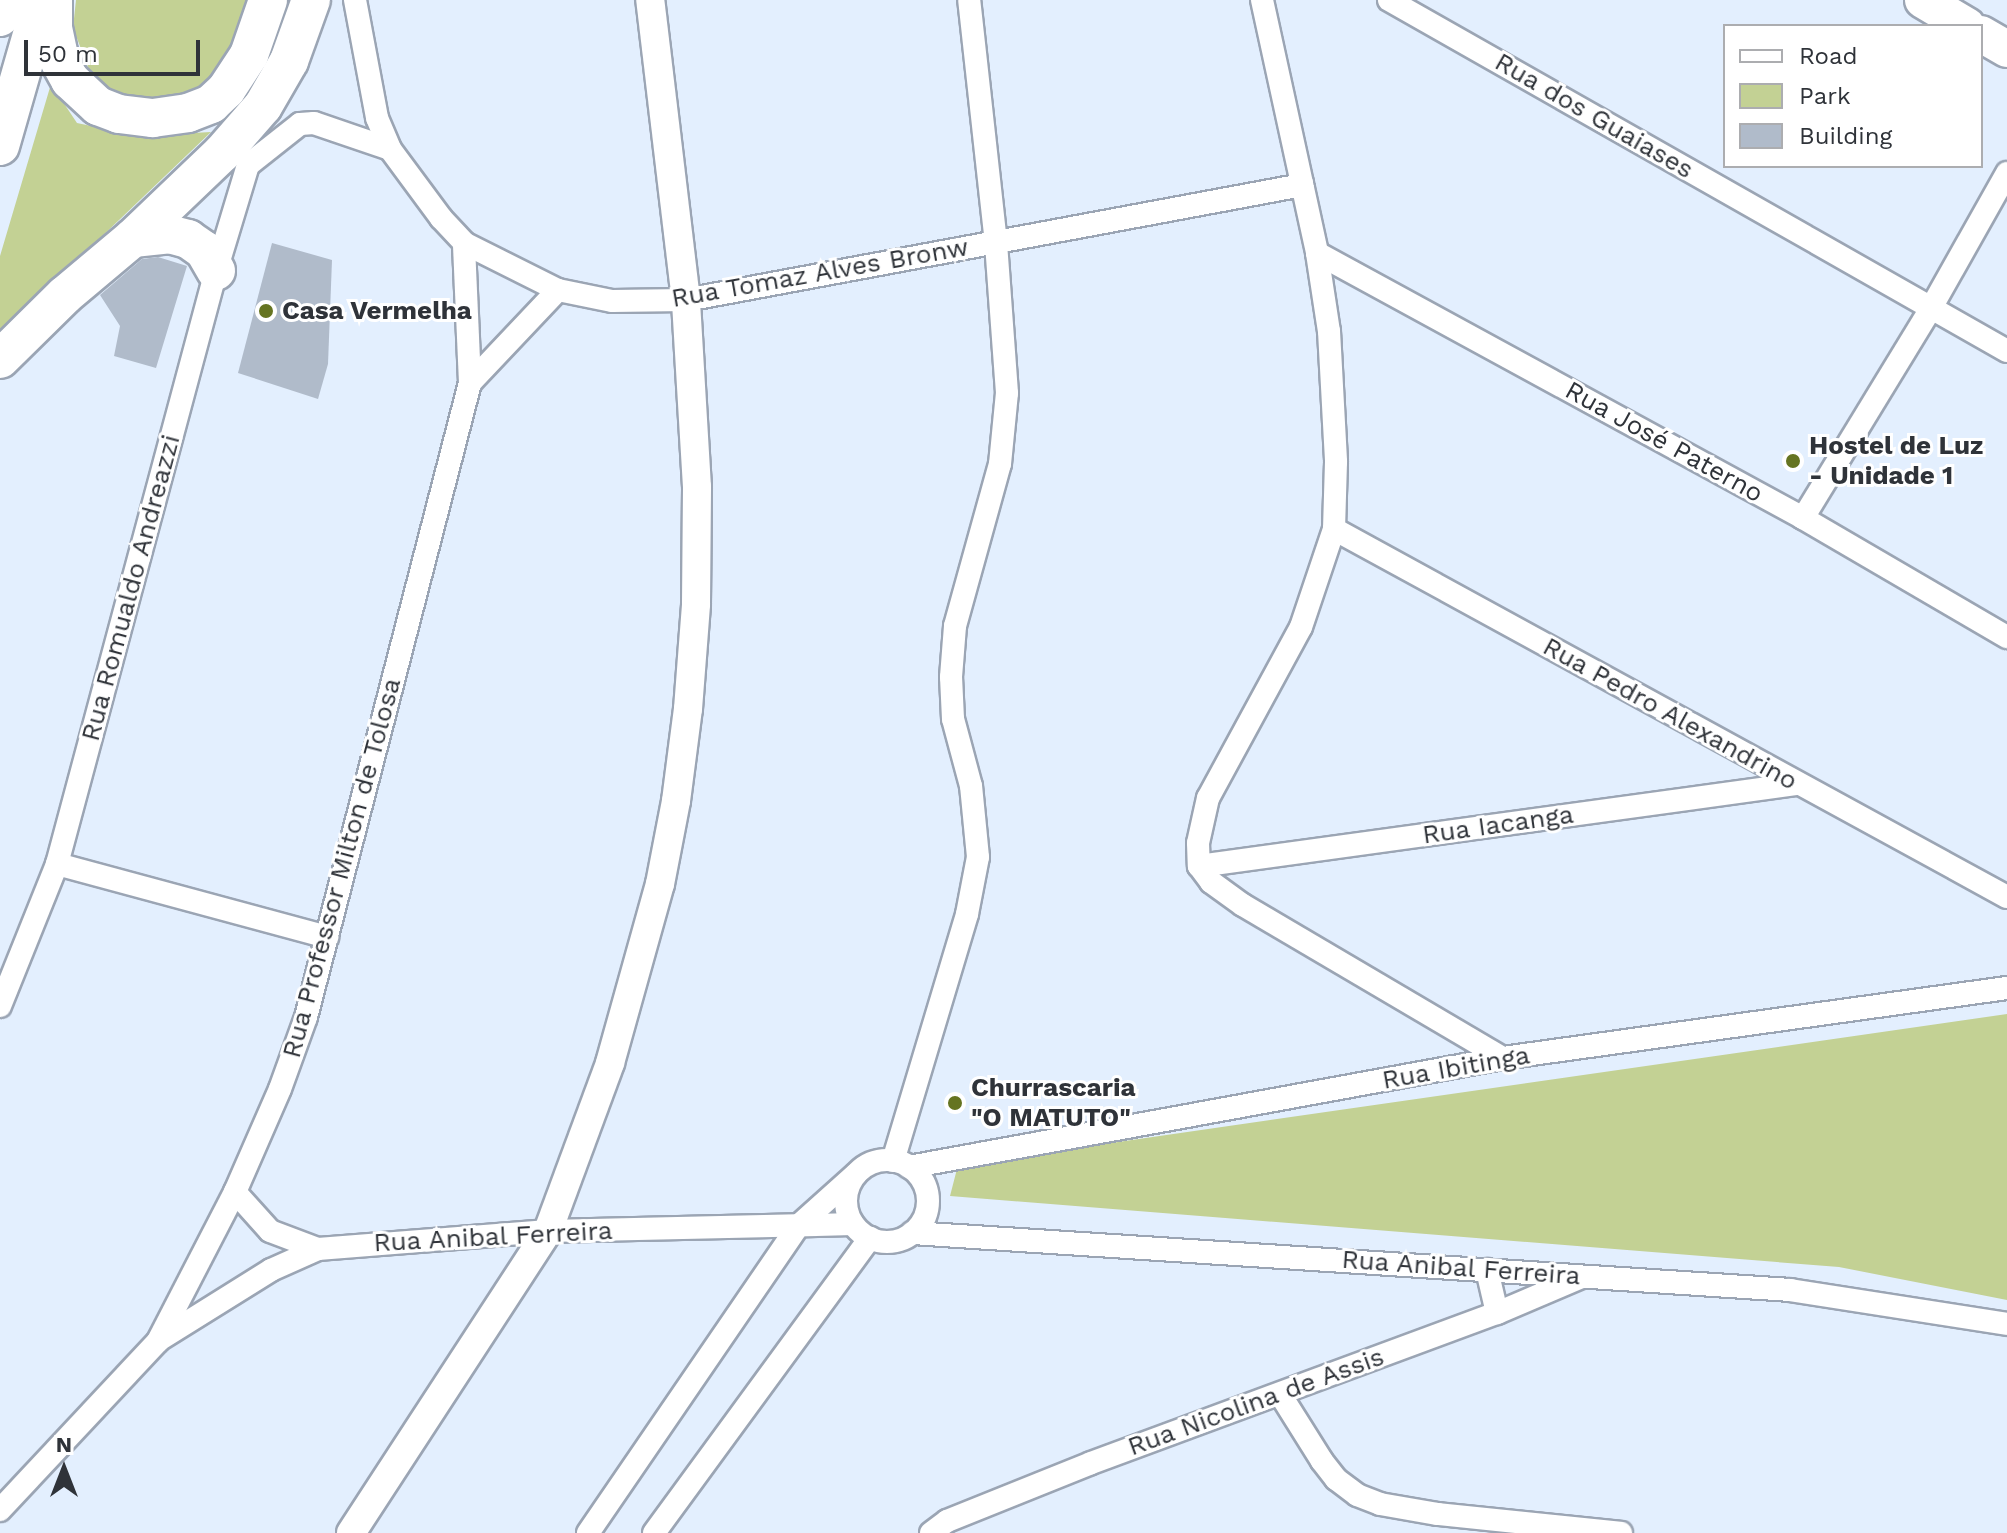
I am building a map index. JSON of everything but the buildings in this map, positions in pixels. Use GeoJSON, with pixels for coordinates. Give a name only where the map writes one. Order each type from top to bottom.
{"type":"FeatureCollection","features":[{"type":"Feature","properties":{"kind":"highway"},"geometry":{"type":"LineString","coordinates":[[0,17],[5,0]]}},
{"type":"Feature","properties":{"kind":"highway"},"geometry":{"type":"LineString","coordinates":[[0,146],[42,0]]}},
{"type":"Feature","properties":{"kind":"highway"},"geometry":{"type":"LineString","coordinates":[[53,0],[53,28],[60,62],[70,80],[98,106],[119,114],[153,118],[188,113],[211,104],[226,90],[249,55],[268,0]]}},
{"type":"Feature","properties":{"kind":"highway"},"geometry":{"type":"LineString","coordinates":[[0,359],[65,295],[133,238],[222,153],[263,106],[289,61],[311,0]]}},
{"type":"Feature","properties":{"kind":"highway"},"geometry":{"type":"LineString","coordinates":[[133,238],[169,234],[188,239],[204,250],[216,271]]}},
{"type":"Feature","properties":{"kind":"main road"},"geometry":{"type":"LineString","coordinates":[[1923,0],[1964,24]]}},
{"type":"Feature","properties":{"kind":"main road"},"geometry":{"type":"LineString","coordinates":[[1983,35],[2007,49]]}},
{"type":"Feature","properties":{"kind":"street"},"geometry":{"type":"LineString","coordinates":[[355,0],[368,86],[390,149]]}},
{"type":"Feature","properties":{"kind":"street"},"geometry":{"type":"LineString","coordinates":[[351,1533],[548,1231],[615,1049],[660,884],[676,801],[696,604],[697,487],[686,300],[650,0]]}},
{"type":"Feature","properties":{"kind":"street"},"geometry":{"type":"LineString","coordinates":[[901,1164],[967,914],[978,857],[971,786],[953,719],[951,677],[955,626],[1000,464],[1005,431],[1007,393],[996,243],[969,0]]}},
{"type":"Feature","properties":{"kind":"street"},"geometry":{"type":"LineString","coordinates":[[1262,0],[1317,253],[1334,394],[1334,529],[1301,627],[1208,798],[1198,843],[1199,866],[1211,882],[1243,905],[1503,1058]]}},
{"type":"Feature","properties":{"kind":"street","name":"Rua dos Guaiases"},"geometry":{"type":"LineString","coordinates":[[1389,0],[2007,351]]}},
{"type":"Feature","properties":{"kind":"street","name":"Rua Romualdo Andreazzi"},"geometry":{"type":"LineString","coordinates":[[0,1006],[57,864],[216,271],[248,165],[300,124],[314,123],[390,149]]}},
{"type":"Feature","properties":{"kind":"street","name":"Rua Tomaz Alves Bronw"},"geometry":{"type":"LineString","coordinates":[[390,149],[464,243],[558,290],[612,301],[686,300],[1302,185]]}},
{"type":"Feature","properties":{"kind":"street"},"geometry":{"type":"LineString","coordinates":[[1803,518],[1931,308],[2007,173]]}},
{"type":"Feature","properties":{"kind":"street","name":"Rua Professor Milton de Tolosa"},"geometry":{"type":"LineString","coordinates":[[0,1510],[158,1341],[235,1192],[280,1089],[306,1017],[470,383],[464,243]]}},
{"type":"Feature","properties":{"kind":"street","name":"Rua José Paterno"},"geometry":{"type":"LineString","coordinates":[[1317,253],[1803,518],[2007,637]]}},
{"type":"Feature","properties":{"kind":"street","name":"Rua Professor Milton de Tolosa"},"geometry":{"type":"LineString","coordinates":[[470,383],[558,290]]}},
{"type":"Feature","properties":{"kind":"street","name":"Rua Pedro Alexandrino"},"geometry":{"type":"LineString","coordinates":[[1334,529],[2007,897]]}},
{"type":"Feature","properties":{"kind":"street","name":"Rua Iacanga"},"geometry":{"type":"LineString","coordinates":[[1199,866],[1797,784]]}},
{"type":"Feature","properties":{"kind":"street"},"geometry":{"type":"LineString","coordinates":[[57,864],[327,937]]}},
{"type":"Feature","properties":{"kind":"street","name":"Rua Ibitinga"},"geometry":{"type":"LineString","coordinates":[[901,1164],[1503,1058],[2007,988]]}},
{"type":"Feature","properties":{"kind":"street"},"geometry":{"type":"LineString","coordinates":[[588,1533],[798,1226],[856,1174],[879,1161],[901,1164],[925,1186],[928,1199],[926,1212],[912,1233]]}},
{"type":"Feature","properties":{"kind":"street"},"geometry":{"type":"LineString","coordinates":[[654,1533],[861,1231],[845,1199],[856,1174]]}},
{"type":"Feature","properties":{"kind":"street"},"geometry":{"type":"LineString","coordinates":[[235,1192],[270,1231],[318,1249]]}},
{"type":"Feature","properties":{"kind":"street","name":"Rua Anibal Ferreira"},"geometry":{"type":"LineString","coordinates":[[158,1341],[271,1270],[318,1249],[548,1231],[798,1226],[861,1231],[891,1242],[912,1233],[1790,1290],[2007,1324]]}},
{"type":"Feature","properties":{"kind":"street"},"geometry":{"type":"LineString","coordinates":[[1487,1270],[1497,1313]]}},
{"type":"Feature","properties":{"kind":"street","name":"Rua Nicolina de Assis"},"geometry":{"type":"LineString","coordinates":[[931,1533],[947,1521],[1091,1463],[1497,1313],[1583,1276]]}},
{"type":"Feature","properties":{"kind":"street"},"geometry":{"type":"LineString","coordinates":[[1280,1394],[1336,1479],[1368,1499],[1438,1514],[1621,1533]]}},
{"type":"Feature","properties":{"kind":"green space"},"geometry":{"type":"Polygon","coordinates":[[[76,0],[248,0],[232,52],[215,80],[188,95],[134,101],[93,80],[73,28],[76,0]]]}},
{"type":"Feature","properties":{"kind":"green space"},"geometry":{"type":"Polygon","coordinates":[[[51,84],[77,123],[139,136],[211,132],[0,334],[0,256],[51,84]]]}},
{"type":"Feature","properties":{"kind":"green space"},"geometry":{"type":"Polygon","coordinates":[[[2007,1014],[2007,1300],[1839,1267],[950,1196],[958,1165],[2007,1014]]]}},
{"type":"Feature","properties":{"kind":"place","name":"Casa Vermelha"},"geometry":{"type":"Point","coordinates":[266,311]}},
{"type":"Feature","properties":{"kind":"place","name":"Hostel de Luz - Unidade 1"},"geometry":{"type":"Point","coordinates":[1793,461]}},
{"type":"Feature","properties":{"kind":"place","name":"Churrascaria \"O MATUTO\""},"geometry":{"type":"Point","coordinates":[955,1103]}}]}
